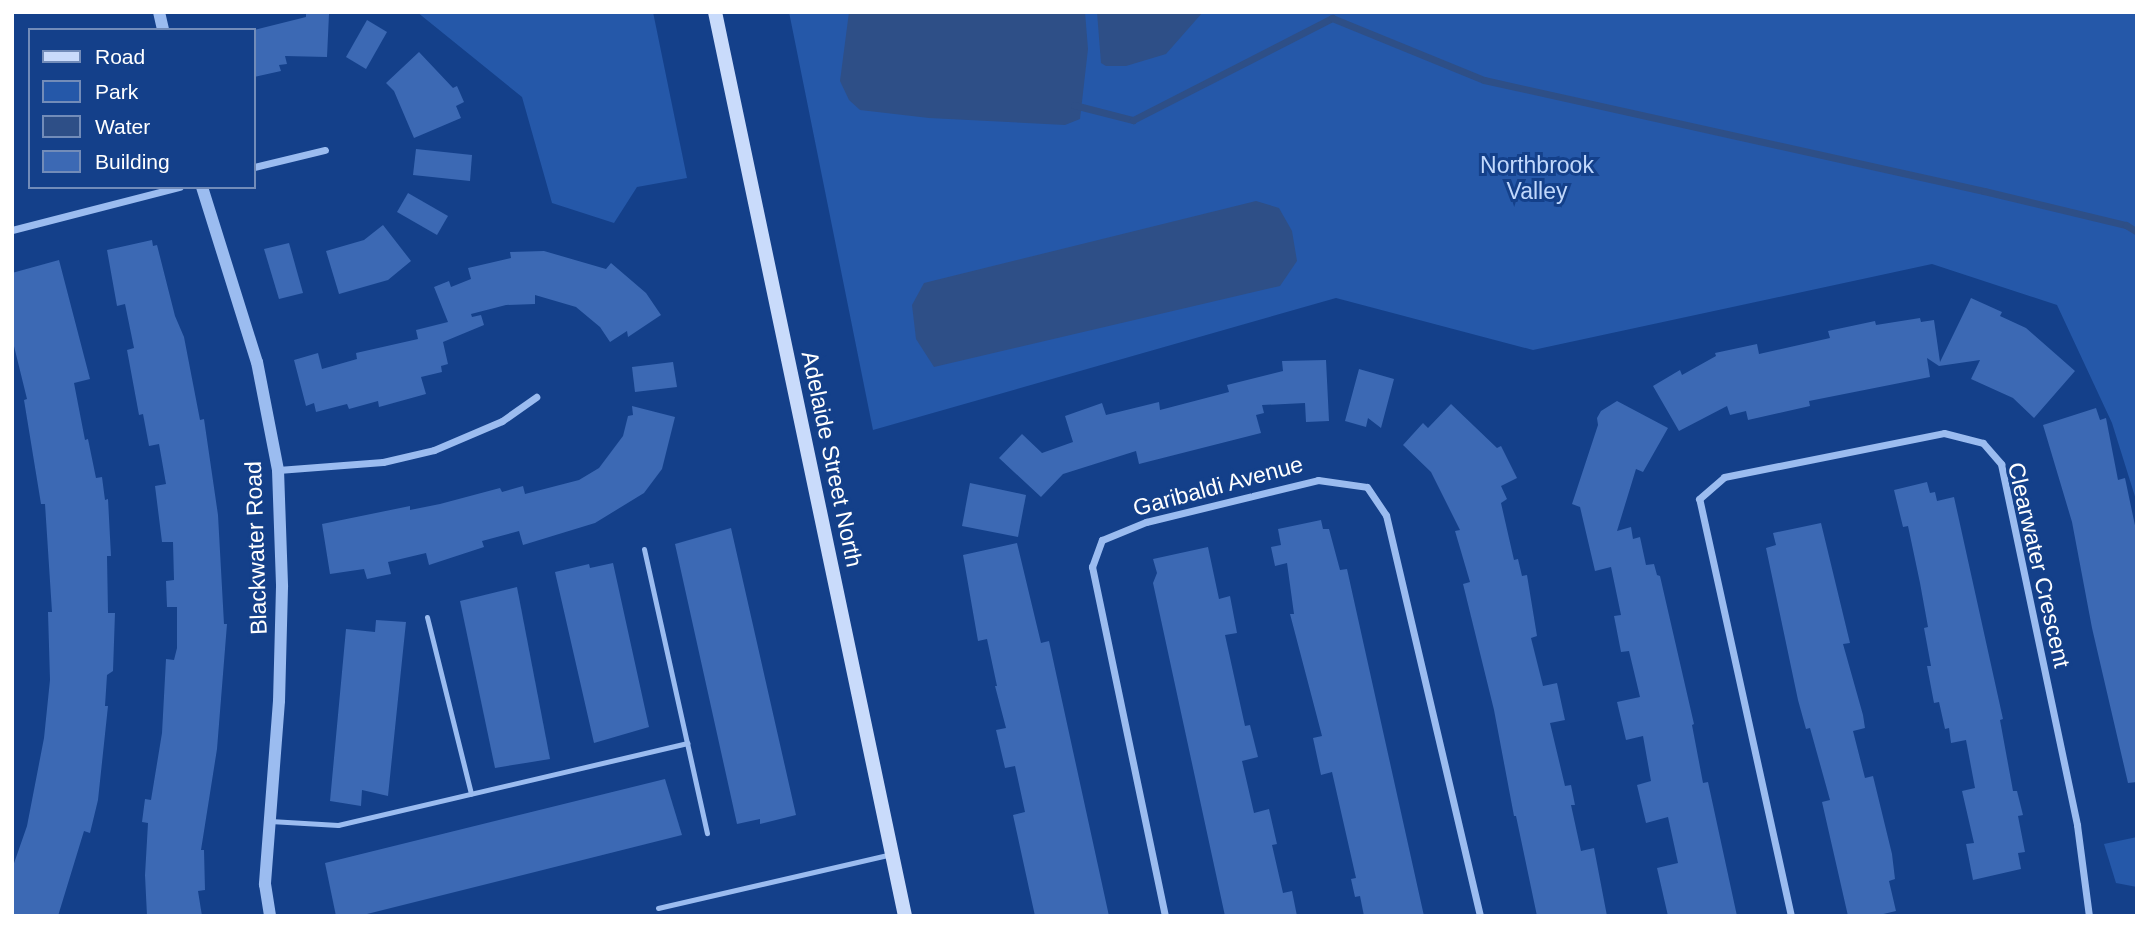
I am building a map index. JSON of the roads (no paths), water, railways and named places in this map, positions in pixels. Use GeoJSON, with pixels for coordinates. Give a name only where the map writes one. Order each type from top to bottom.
{"type":"FeatureCollection","features":[{"type":"Feature","properties":{"kind":"main road","name":"Adelaide Street North"},"geometry":{"type":"LineString","coordinates":[[715,12],[905,916]]}},
{"type":"Feature","properties":{"kind":"street"},"geometry":{"type":"LineString","coordinates":[[256,167],[325,150]]}},
{"type":"Feature","properties":{"kind":"street"},"geometry":{"type":"LineString","coordinates":[[12,230],[172,189]]}},
{"type":"Feature","properties":{"kind":"street","name":"Blackwater Road"},"geometry":{"type":"LineString","coordinates":[[203,189],[257,362],[278,470],[281,612],[279,701],[265,884],[270,916]]}},
{"type":"Feature","properties":{"kind":"street"},"geometry":{"type":"LineString","coordinates":[[278,470],[383,462],[434,450],[502,421],[536,397]]}},
{"type":"Feature","properties":{"kind":"street","name":"Clearwater Crescent"},"geometry":{"type":"LineString","coordinates":[[1791,916],[1699,499],[1724,477],[1944,433],[1983,443],[2001,464],[2077,825],[2089,916]]}},
{"type":"Feature","properties":{"kind":"street","name":"Garibaldi Avenue"},"geometry":{"type":"LineString","coordinates":[[1165,916],[1092,567],[1102,540],[1146,522],[1318,480],[1367,487],[1386,515],[1480,916]]}},
{"type":"Feature","properties":{"kind":"lane"},"geometry":{"type":"LineString","coordinates":[[644,548],[707,833]]}},
{"type":"Feature","properties":{"kind":"lane"},"geometry":{"type":"LineString","coordinates":[[427,617],[471,794]]}},
{"type":"Feature","properties":{"kind":"lane"},"geometry":{"type":"LineString","coordinates":[[270,821],[338,825],[687,743]]}},
{"type":"Feature","properties":{"kind":"lane"},"geometry":{"type":"LineString","coordinates":[[658,908],[891,854]]}},
{"type":"Feature","properties":{"kind":"water"},"geometry":{"type":"Polygon","coordinates":[[[849,12],[1085,12],[1088,49],[1080,119],[1065,125],[929,118],[860,110],[849,100],[840,81],[849,12]]]}},
{"type":"Feature","properties":{"kind":"water"},"geometry":{"type":"Polygon","coordinates":[[[1097,12],[1203,12],[1166,54],[1126,66],[1106,66],[1101,63],[1097,12]]]}},
{"type":"Feature","properties":{"kind":"water"},"geometry":{"type":"Polygon","coordinates":[[[1256,201],[1279,208],[1292,231],[1297,261],[1280,286],[934,367],[916,339],[912,305],[924,283],[1256,201]]]}},
{"type":"Feature","properties":{"kind":"waterway"},"geometry":{"type":"LineString","coordinates":[[1074,105],[1133,120],[1332,18],[1484,80],[1984,191],[2126,225],[2137,232]]}},
{"type":"Feature","properties":{"kind":"park label","name":"Northbrook Valley"},"geometry":{"type":"Point","coordinates":[1537,178]}}]}
